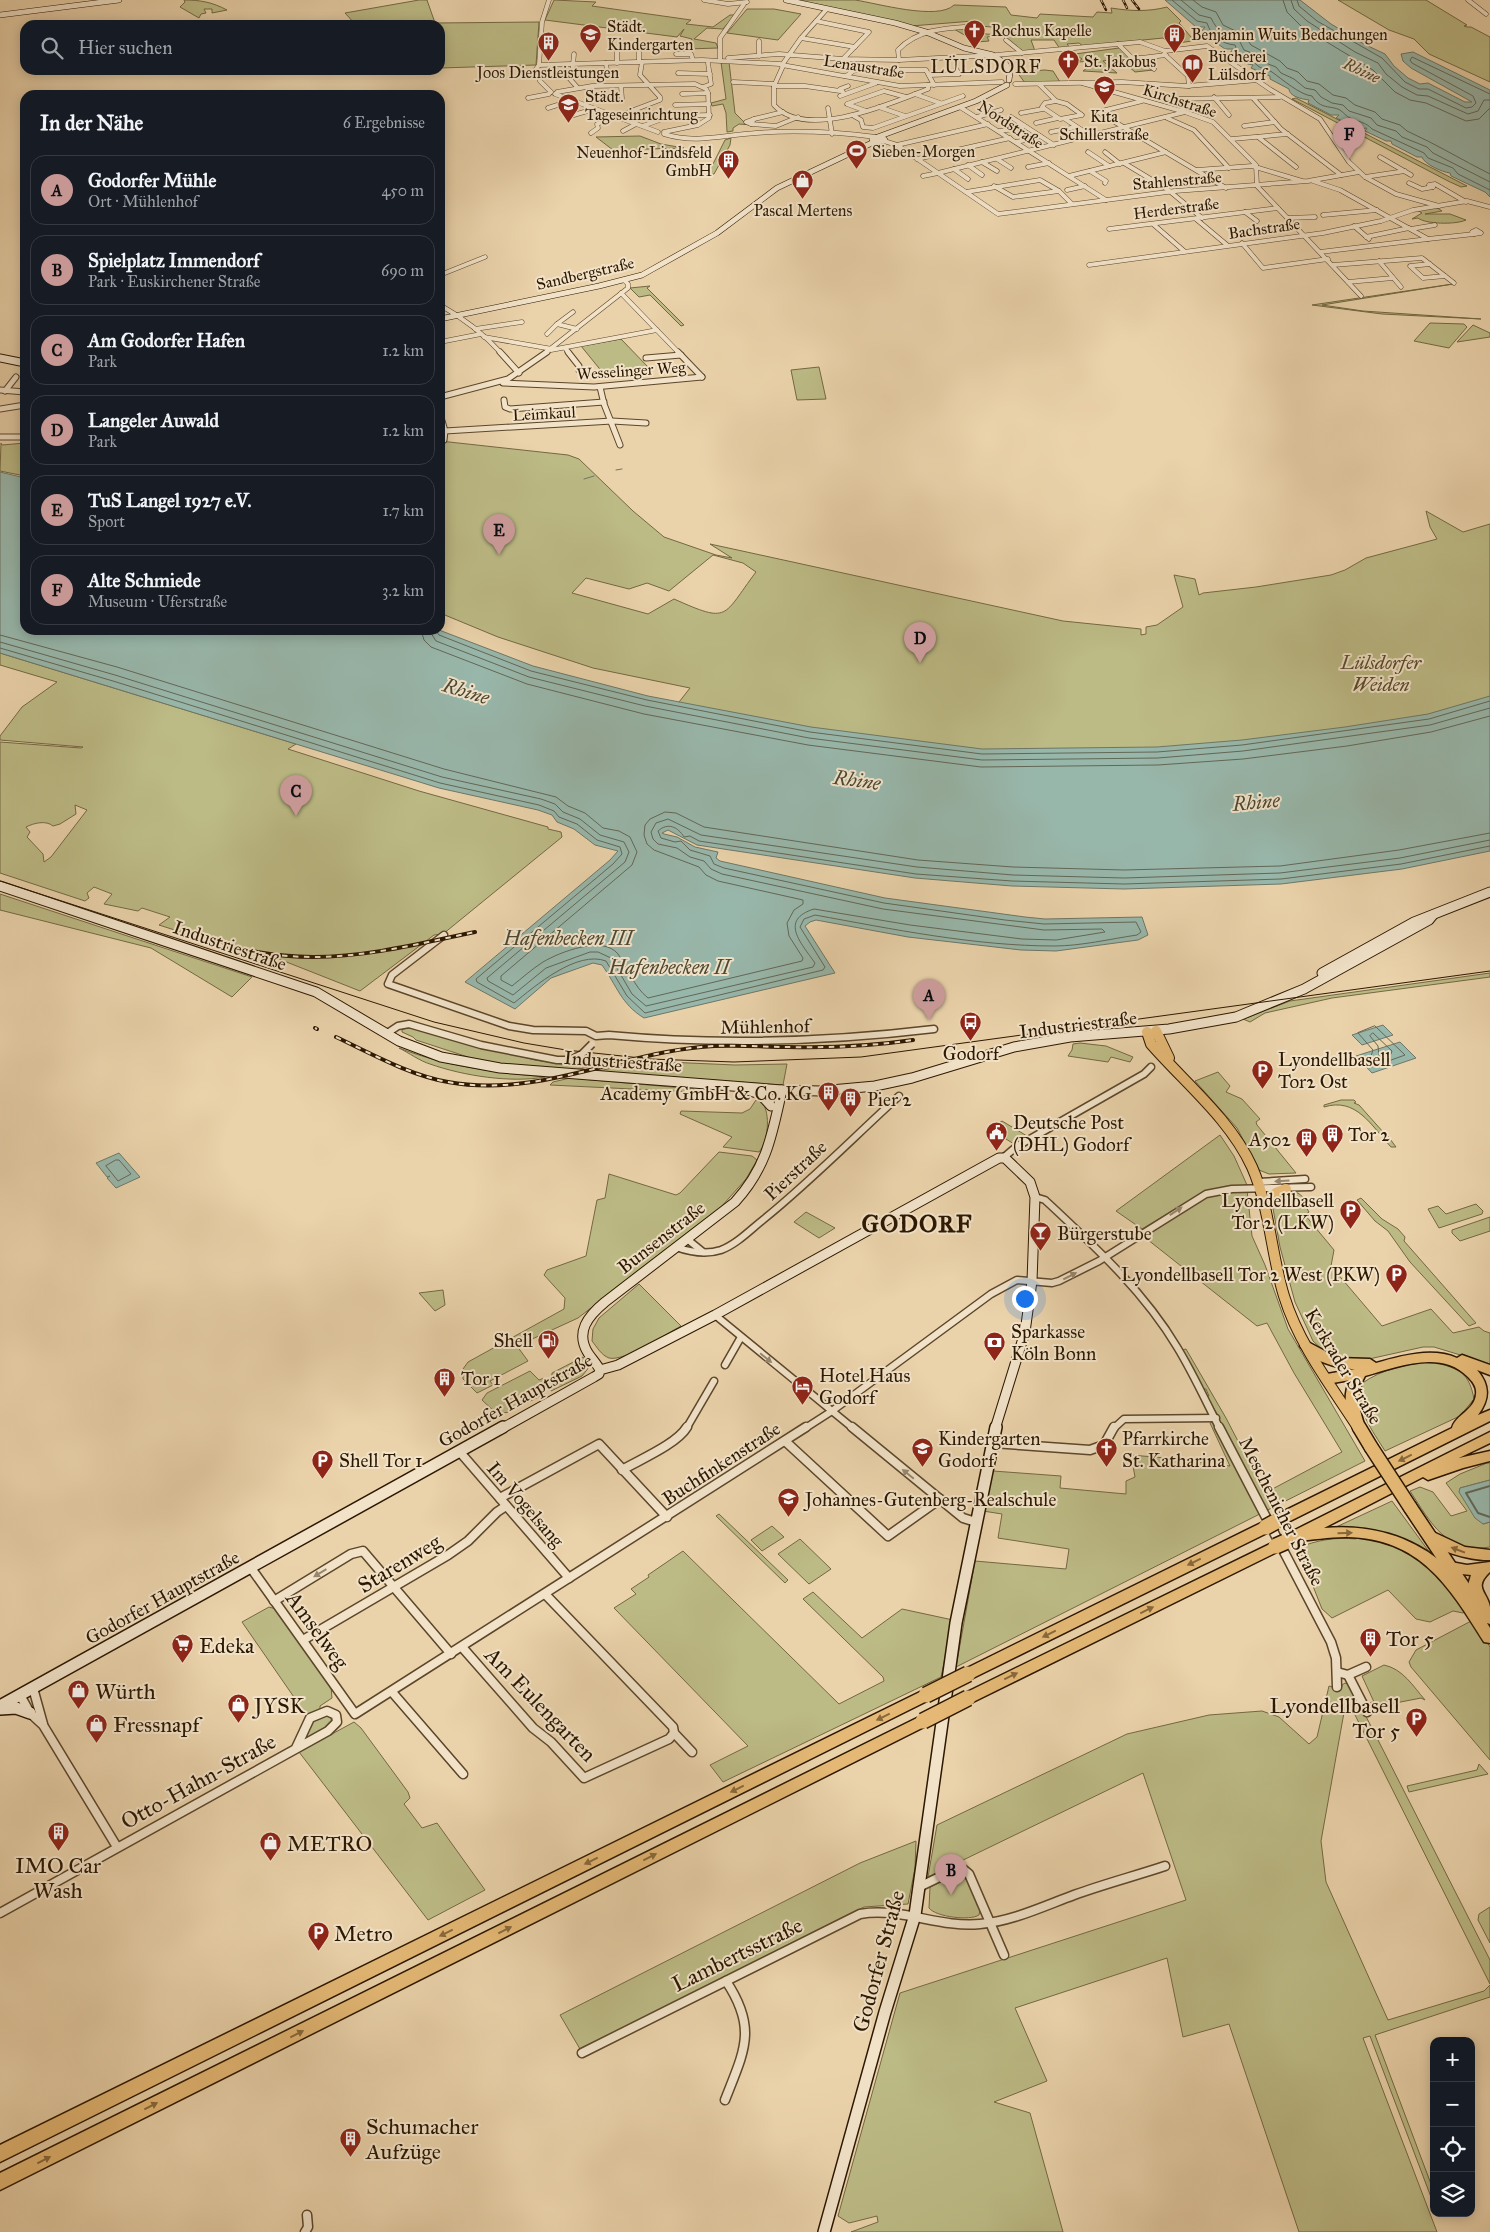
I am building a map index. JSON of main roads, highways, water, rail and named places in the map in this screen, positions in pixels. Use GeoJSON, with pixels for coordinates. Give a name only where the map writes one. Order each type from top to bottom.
{"type":"FeatureCollection","features":[{"type":"Feature","properties":{"kind":"highway"},"geometry":{"type":"LineString","coordinates":[[1306,1346],[1332,1362],[1349,1366],[1370,1364]]}},
{"type":"Feature","properties":{"kind":"highway"},"geometry":{"type":"LineString","coordinates":[[1327,1379],[1370,1364],[1413,1354],[1435,1353],[1454,1357],[1490,1370]]}},
{"type":"Feature","properties":{"kind":"highway"},"geometry":{"type":"LineString","coordinates":[[1327,1379],[1359,1375],[1417,1358],[1449,1359],[1462,1364],[1483,1386],[1484,1398],[1478,1410],[1448,1436]]}},
{"type":"Feature","properties":{"kind":"highway"},"geometry":{"type":"LineString","coordinates":[[1359,1375],[1350,1390],[1350,1399],[1359,1427]]}},
{"type":"Feature","properties":{"kind":"highway"},"geometry":{"type":"LineString","coordinates":[[0,2154],[1490,1415]]}},
{"type":"Feature","properties":{"kind":"highway"},"geometry":{"type":"LineString","coordinates":[[0,2182],[968,1698],[1286,1542],[1490,1437]]}},
{"type":"Feature","properties":{"kind":"highway"},"geometry":{"type":"LineString","coordinates":[[1375,1496],[1462,1463],[1490,1456]]}},
{"type":"Feature","properties":{"kind":"highway"},"geometry":{"type":"LineString","coordinates":[[1286,1542],[1356,1532],[1386,1538],[1412,1548],[1433,1562],[1446,1576],[1490,1638]]}},
{"type":"Feature","properties":{"kind":"highway"},"geometry":{"type":"LineString","coordinates":[[1429,1535],[1456,1551],[1489,1562]]}},
{"type":"Feature","properties":{"kind":"highway"},"geometry":{"type":"LineString","coordinates":[[1451,1567],[1467,1570],[1489,1562]]}},
{"type":"Feature","properties":{"kind":"highway"},"geometry":{"type":"LineString","coordinates":[[1489,1562],[1476,1574],[1474,1583],[1478,1597],[1490,1618]]}},
{"type":"Feature","properties":{"kind":"highway","name":"Kerkrader Straße"},"geometry":{"type":"LineString","coordinates":[[1468,1594],[1490,1638]]}},
{"type":"Feature","properties":{"kind":"highway","name":"Kerkrader Straße"},"geometry":{"type":"LineString","coordinates":[[1468,1594],[1490,1626]]}},
{"type":"Feature","properties":{"kind":"main road","name":"Kerkrader Straße"},"geometry":{"type":"LineString","coordinates":[[1176,1070],[1151,1031],[1151,1044],[1225,1124],[1243,1150],[1260,1186],[1279,1280],[1293,1319],[1306,1346],[1468,1594]]}},
{"type":"Feature","properties":{"kind":"main road"},"geometry":{"type":"LineString","coordinates":[[1121,1033],[1151,1044]]}},
{"type":"Feature","properties":{"kind":"main road"},"geometry":{"type":"LineString","coordinates":[[1264,1204],[1272,1196],[1286,1189]]}},
{"type":"Feature","properties":{"kind":"water","name":"Rhine"},"geometry":{"type":"Polygon","coordinates":[[[1165,0],[1300,0],[1331,24],[1385,54],[1394,66],[1408,78],[1420,84],[1428,83],[1465,102],[1472,102],[1411,68],[1403,61],[1401,54],[1413,52],[1490,90],[1490,197],[1485,192],[1451,176],[1450,173],[1430,165],[1422,157],[1417,157],[1392,144],[1391,141],[1386,141],[1365,131],[1367,128],[1360,129],[1336,118],[1339,115],[1331,115],[1308,103],[1309,100],[1291,94],[1289,89],[1270,79],[1270,76],[1251,68],[1253,65],[1235,57],[1230,53],[1233,49],[1225,49],[1201,32],[1205,27],[1196,27],[1165,0]]]}},
{"type":"Feature","properties":{"kind":"water"},"geometry":{"type":"Polygon","coordinates":[[[0,472],[20,477],[20,635],[445,635],[445,632],[533,666],[648,696],[811,727],[982,749],[1157,747],[1242,740],[1428,714],[1490,696],[1490,851],[1402,869],[1281,884],[1124,889],[1012,886],[915,878],[697,845],[668,830],[662,833],[677,837],[695,847],[718,852],[716,858],[720,861],[885,898],[1045,919],[1142,917],[1148,935],[1138,940],[1056,951],[1021,950],[908,937],[816,920],[805,926],[835,973],[644,1018],[636,1013],[625,1001],[602,965],[593,963],[551,978],[515,1009],[465,982],[610,860],[618,851],[595,845],[574,829],[557,822],[552,815],[538,810],[439,788],[0,653],[0,472]]]}},
{"type":"Feature","properties":{"kind":"water"},"geometry":{"type":"Polygon","coordinates":[[[1383,1025],[1393,1035],[1362,1045],[1352,1035],[1383,1025]]]}},
{"type":"Feature","properties":{"kind":"water"},"geometry":{"type":"Polygon","coordinates":[[[1400,1042],[1416,1058],[1372,1073],[1356,1056],[1400,1042]]]}},
{"type":"Feature","properties":{"kind":"water"},"geometry":{"type":"Polygon","coordinates":[[[119,1153],[140,1177],[116,1188],[107,1178],[110,1176],[107,1177],[96,1163],[119,1153]]]}},
{"type":"Feature","properties":{"kind":"water"},"geometry":{"type":"Polygon","coordinates":[[[1490,1480],[1490,1522],[1483,1524],[1475,1518],[1459,1492],[1460,1488],[1490,1480]]]}},
{"type":"Feature","properties":{"kind":"waterway"},"geometry":{"type":"LineString","coordinates":[[616,470],[622,469]]}},
{"type":"Feature","properties":{"kind":"waterway"},"geometry":{"type":"LineString","coordinates":[[584,479],[594,476]]}},
{"type":"Feature","properties":{"kind":"tram line"},"geometry":{"type":"LineString","coordinates":[[0,881],[434,1022],[524,1043],[566,1050],[650,1059],[734,1062],[861,1057],[1490,971]]}},
{"type":"Feature","properties":{"kind":"railway"},"geometry":{"type":"LineString","coordinates":[[1101,0],[1106,10]]}},
{"type":"Feature","properties":{"kind":"railway"},"geometry":{"type":"LineString","coordinates":[[1123,0],[1127,8]]}},
{"type":"Feature","properties":{"kind":"railway"},"geometry":{"type":"LineString","coordinates":[[1132,0],[1139,9]]}},
{"type":"Feature","properties":{"kind":"railway"},"geometry":{"type":"LineString","coordinates":[[185,936],[264,953],[313,957],[374,952],[475,932]]}},
{"type":"Feature","properties":{"kind":"railway"},"geometry":{"type":"LineString","coordinates":[[336,1037],[391,1063],[433,1079],[480,1085],[544,1080],[669,1051],[701,1047],[835,1047],[913,1040]]}},
{"type":"Feature","properties":{"kind":"place","name":"Rochus Kapelle"},"geometry":{"type":"Point","coordinates":[975,49]}},
{"type":"Feature","properties":{"kind":"place","name":"Benjamin Wuits Bedachungen"},"geometry":{"type":"Point","coordinates":[1175,53]}},
{"type":"Feature","properties":{"kind":"place","name":"Städt. Kindergarten"},"geometry":{"type":"Point","coordinates":[591,54]}},
{"type":"Feature","properties":{"kind":"place","name":"Joos Dienstleistungen"},"geometry":{"type":"Point","coordinates":[548,62]}},
{"type":"Feature","properties":{"kind":"place","name":"St. Jakobus"},"geometry":{"type":"Point","coordinates":[1068,80]}},
{"type":"Feature","properties":{"kind":"place","name":"Bücherei Lülsdorf"},"geometry":{"type":"Point","coordinates":[1192,84]}},
{"type":"Feature","properties":{"kind":"place","name":"Kita Schillerstraße"},"geometry":{"type":"Point","coordinates":[1104,106]}},
{"type":"Feature","properties":{"kind":"place","name":"Städt. Tageseinrichtung"},"geometry":{"type":"Point","coordinates":[569,124]}},
{"type":"Feature","properties":{"kind":"place","name":"Alte Schmiede"},"geometry":{"type":"Point","coordinates":[1349,159]}},
{"type":"Feature","properties":{"kind":"place","name":"Sieben-Morgen"},"geometry":{"type":"Point","coordinates":[856,170]}},
{"type":"Feature","properties":{"kind":"place","name":"Neuenhof-Lindsfeld GmbH"},"geometry":{"type":"Point","coordinates":[728,180]}},
{"type":"Feature","properties":{"kind":"place","name":"Pascal Mertens"},"geometry":{"type":"Point","coordinates":[803,200]}},
{"type":"Feature","properties":{"kind":"place","name":"TuS Langel 1927 e.V."},"geometry":{"type":"Point","coordinates":[499,555]}},
{"type":"Feature","properties":{"kind":"place","name":"Langeler Auwald"},"geometry":{"type":"Point","coordinates":[920,663]}},
{"type":"Feature","properties":{"kind":"place","name":"Am Godorfer Hafen"},"geometry":{"type":"Point","coordinates":[296,816]}},
{"type":"Feature","properties":{"kind":"place","name":"Godorfer Mühle"},"geometry":{"type":"Point","coordinates":[929,1020]}},
{"type":"Feature","properties":{"kind":"place","name":"Godorf"},"geometry":{"type":"Point","coordinates":[971,1041]}},
{"type":"Feature","properties":{"kind":"place","name":"Lyondellbasell Tor2 Ost"},"geometry":{"type":"Point","coordinates":[1262,1089]}},
{"type":"Feature","properties":{"kind":"place","name":"Academy GmbH & Co. KG"},"geometry":{"type":"Point","coordinates":[828,1112]}},
{"type":"Feature","properties":{"kind":"place","name":"Pier 2"},"geometry":{"type":"Point","coordinates":[851,1118]}},
{"type":"Feature","properties":{"kind":"place","name":"Deutsche Post (DHL) Godorf"},"geometry":{"type":"Point","coordinates":[997,1152]}},
{"type":"Feature","properties":{"kind":"place","name":"Tor 2"},"geometry":{"type":"Point","coordinates":[1332,1153]}},
{"type":"Feature","properties":{"kind":"place","name":"A502"},"geometry":{"type":"Point","coordinates":[1307,1158]}},
{"type":"Feature","properties":{"kind":"place","name":"Lyondellbasell Tor 2 (LKW)"},"geometry":{"type":"Point","coordinates":[1350,1230]}},
{"type":"Feature","properties":{"kind":"place","name":"Bürgerstube"},"geometry":{"type":"Point","coordinates":[1041,1252]}},
{"type":"Feature","properties":{"kind":"place","name":"Lyondellbasell Tor 2 West (PKW)"},"geometry":{"type":"Point","coordinates":[1396,1293]}},
{"type":"Feature","properties":{"kind":"place","name":"Shell"},"geometry":{"type":"Point","coordinates":[549,1359]}},
{"type":"Feature","properties":{"kind":"place","name":"Sparkasse Köln Bonn"},"geometry":{"type":"Point","coordinates":[995,1361]}},
{"type":"Feature","properties":{"kind":"place","name":"Tor 1"},"geometry":{"type":"Point","coordinates":[445,1397]}},
{"type":"Feature","properties":{"kind":"place","name":"Hotel Haus Godorf"},"geometry":{"type":"Point","coordinates":[803,1405]}},
{"type":"Feature","properties":{"kind":"place","name":"Kindergarten Godorf"},"geometry":{"type":"Point","coordinates":[922,1468]}},
{"type":"Feature","properties":{"kind":"place","name":"Pfarrkirche St. Katharina"},"geometry":{"type":"Point","coordinates":[1106,1468]}},
{"type":"Feature","properties":{"kind":"place","name":"Shell Tor 1"},"geometry":{"type":"Point","coordinates":[323,1479]}},
{"type":"Feature","properties":{"kind":"place","name":"Johannes-Gutenberg-Realschule"},"geometry":{"type":"Point","coordinates":[789,1518]}},
{"type":"Feature","properties":{"kind":"place","name":"Tor 5"},"geometry":{"type":"Point","coordinates":[1370,1657]}},
{"type":"Feature","properties":{"kind":"place","name":"Edeka"},"geometry":{"type":"Point","coordinates":[183,1664]}},
{"type":"Feature","properties":{"kind":"place","name":"Würth"},"geometry":{"type":"Point","coordinates":[79,1710]}},
{"type":"Feature","properties":{"kind":"place","name":"JYSK"},"geometry":{"type":"Point","coordinates":[238,1724]}},
{"type":"Feature","properties":{"kind":"place","name":"Lyondellbasell Tor 5"},"geometry":{"type":"Point","coordinates":[1416,1737]}},
{"type":"Feature","properties":{"kind":"place","name":"Fressnapf"},"geometry":{"type":"Point","coordinates":[97,1743]}},
{"type":"Feature","properties":{"kind":"place","name":"IMO Car Wash"},"geometry":{"type":"Point","coordinates":[58,1851]}},
{"type":"Feature","properties":{"kind":"place","name":"METRO"},"geometry":{"type":"Point","coordinates":[271,1862]}},
{"type":"Feature","properties":{"kind":"place","name":"Spielplatz Immendorf"},"geometry":{"type":"Point","coordinates":[951,1895]}},
{"type":"Feature","properties":{"kind":"place","name":"Metro"},"geometry":{"type":"Point","coordinates":[318,1952]}},
{"type":"Feature","properties":{"kind":"place","name":"Schumacher Aufzüge"},"geometry":{"type":"Point","coordinates":[350,2158]}},
{"type":"Feature","properties":{"kind":"district","name":"LÜLSDORF"},"geometry":{"type":"Point","coordinates":[986,67]}},
{"type":"Feature","properties":{"kind":"district","name":"GODORF"},"geometry":{"type":"Point","coordinates":[917,1224]}},
{"type":"Feature","properties":{"kind":"park label","name":"Lülsdorfer Weiden"},"geometry":{"type":"Point","coordinates":[1381,673]}},
{"type":"Feature","properties":{"kind":"water label","name":"Hafenbecken III"},"geometry":{"type":"Point","coordinates":[568,938]}},
{"type":"Feature","properties":{"kind":"water label","name":"Hafenbecken II"},"geometry":{"type":"Point","coordinates":[669,967]}}]}
